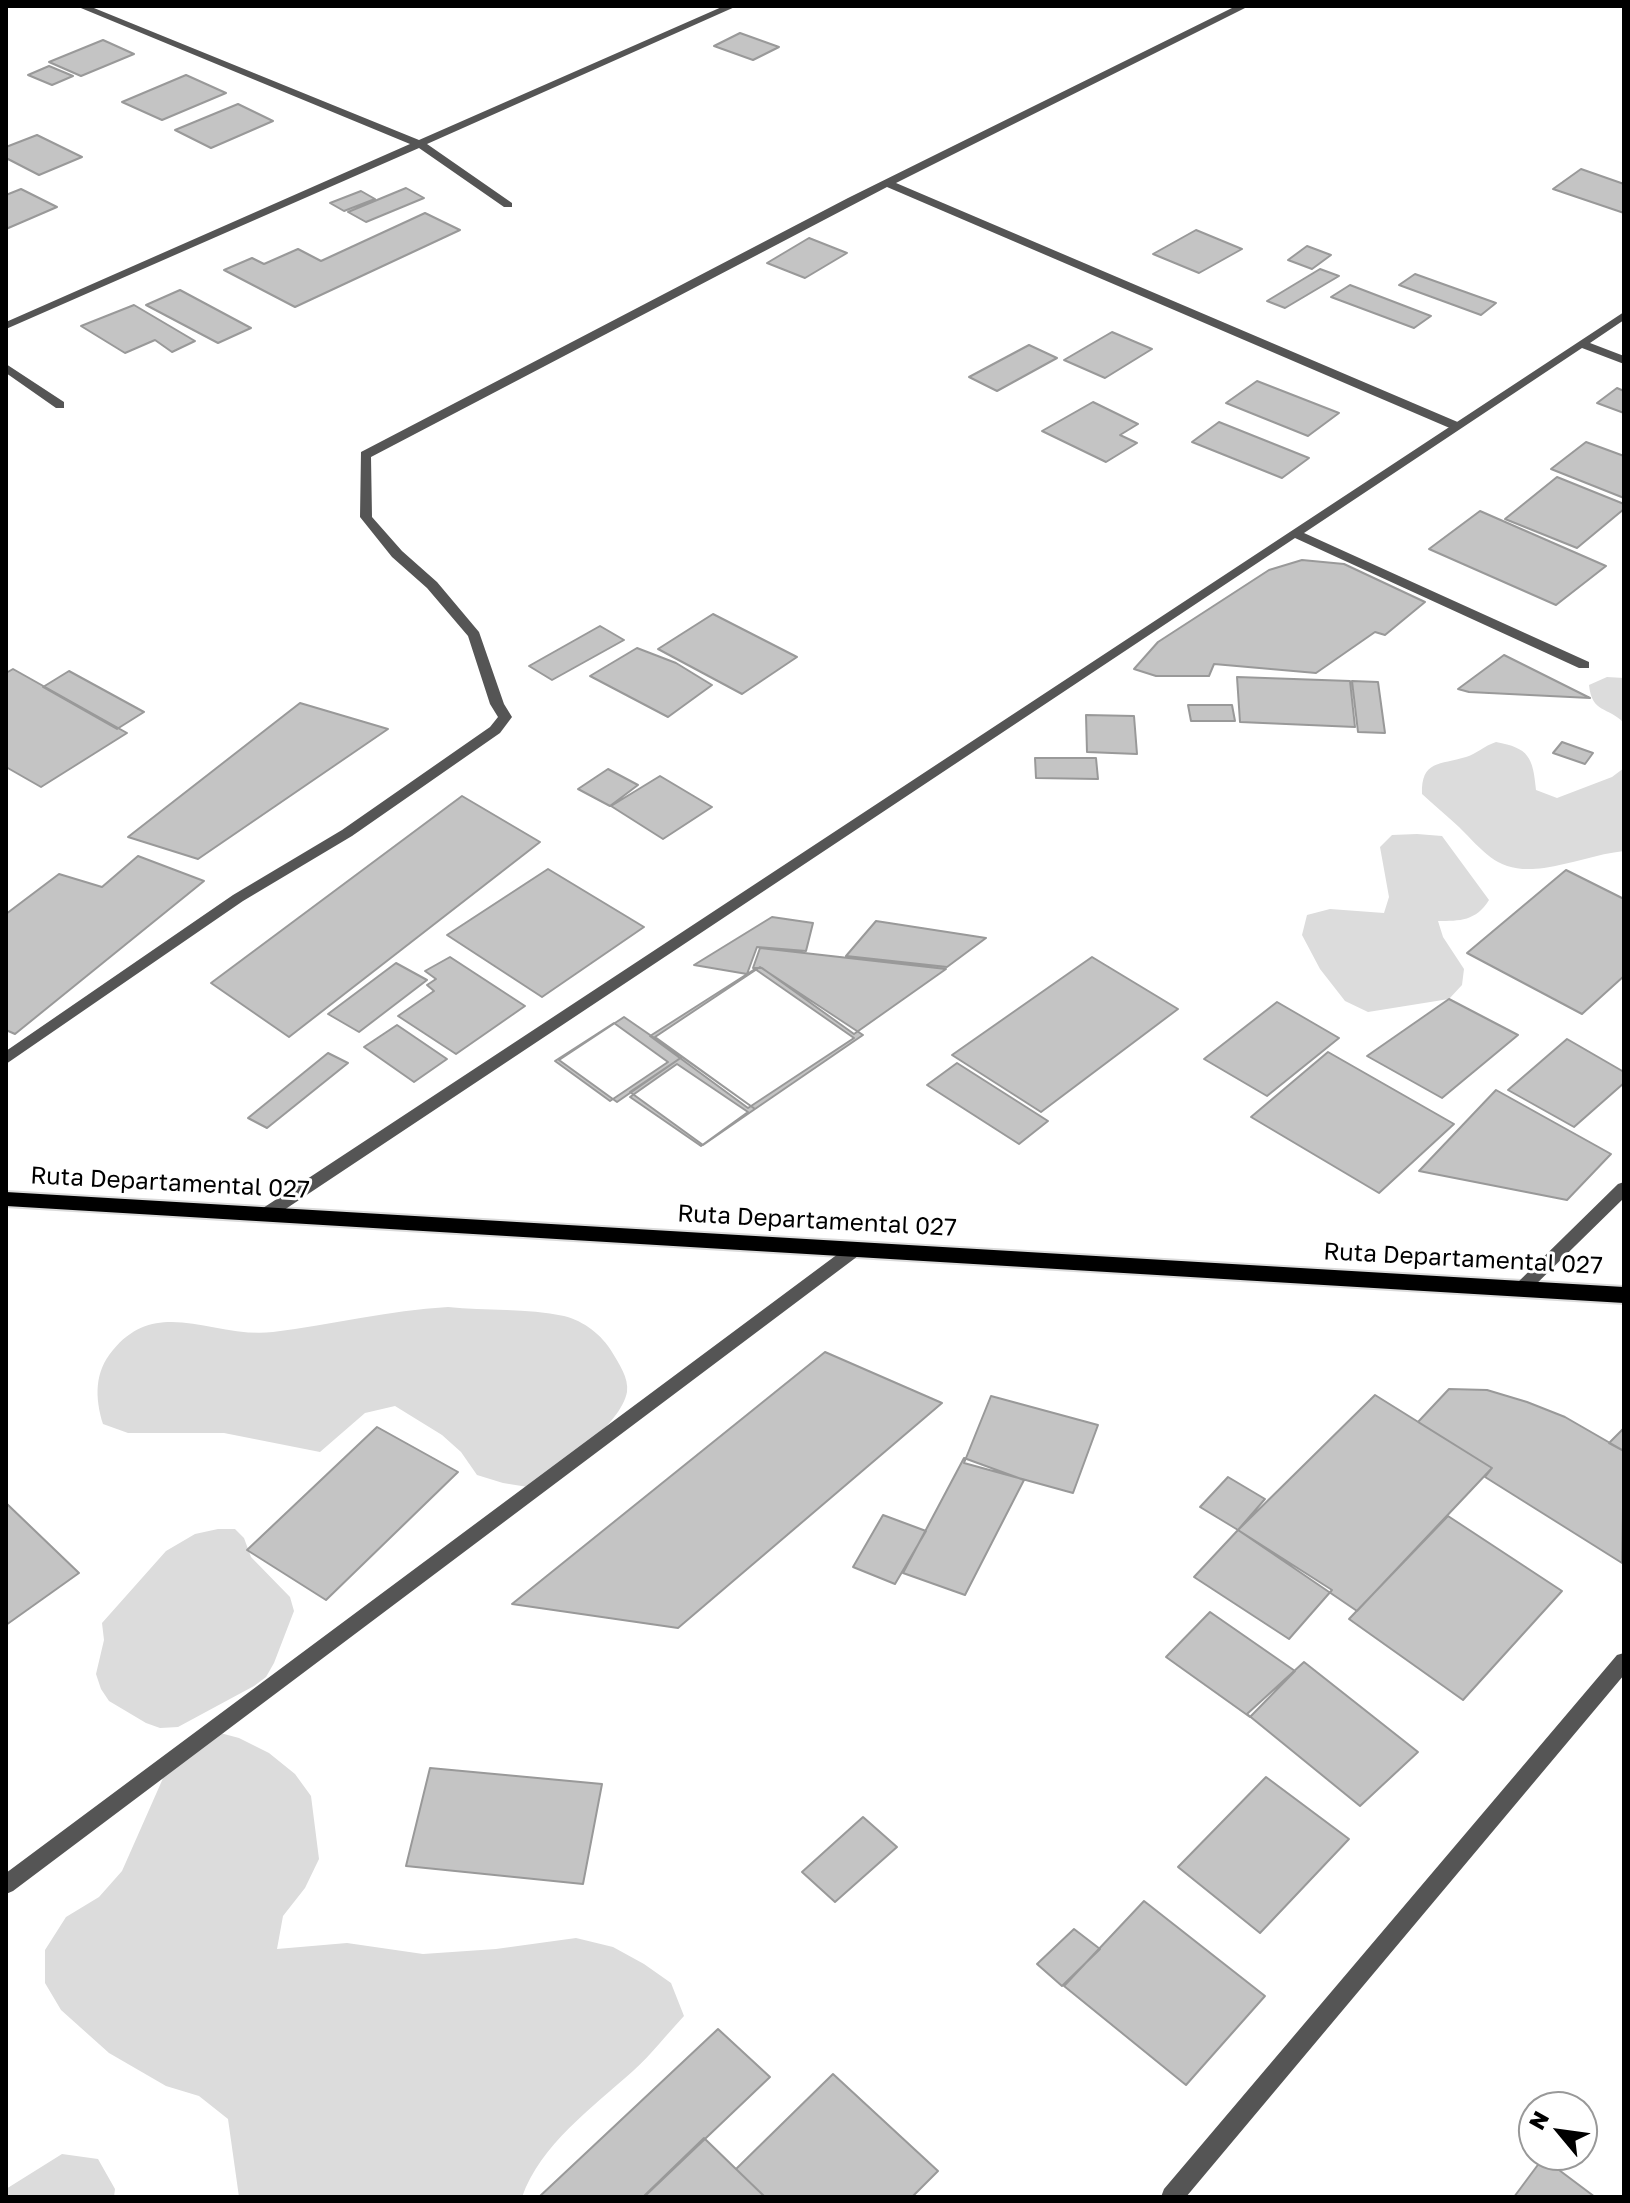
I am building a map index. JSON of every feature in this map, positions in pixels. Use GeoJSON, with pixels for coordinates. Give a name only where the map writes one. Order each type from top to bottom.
{"type":"FeatureCollection","features":[{"type":"Feature","properties":{"kind":"main road","name":"Ruta Departamental 027"},"geometry":{"type":"LineString","coordinates":[[6,1199],[1624,1295]]}},
{"type":"Feature","properties":{"kind":"street"},"geometry":{"type":"LineString","coordinates":[[81,6],[422,145],[508,205]]}},
{"type":"Feature","properties":{"kind":"street"},"geometry":{"type":"LineString","coordinates":[[6,326],[732,6]]}},
{"type":"Feature","properties":{"kind":"street"},"geometry":{"type":"LineString","coordinates":[[6,1059],[238,898],[347,833],[495,730],[505,717],[497,704],[474,635],[432,585],[397,554],[366,517],[365,455],[852,200],[890,184],[1244,6]]}},
{"type":"Feature","properties":{"kind":"street"},"geometry":{"type":"LineString","coordinates":[[890,184],[1456,426]]}},
{"type":"Feature","properties":{"kind":"street"},"geometry":{"type":"LineString","coordinates":[[266,1214],[1624,315]]}},
{"type":"Feature","properties":{"kind":"street"},"geometry":{"type":"LineString","coordinates":[[1581,343],[1624,360]]}},
{"type":"Feature","properties":{"kind":"street"},"geometry":{"type":"LineString","coordinates":[[6,368],[60,405]]}},
{"type":"Feature","properties":{"kind":"street"},"geometry":{"type":"LineString","coordinates":[[1294,533],[1584,665]]}},
{"type":"Feature","properties":{"kind":"street"},"geometry":{"type":"LineString","coordinates":[[1521,1289],[1624,1188]]}},
{"type":"Feature","properties":{"kind":"street"},"geometry":{"type":"LineString","coordinates":[[6,1885],[856,1249]]}},
{"type":"Feature","properties":{"kind":"street"},"geometry":{"type":"LineString","coordinates":[[1172,2197],[1624,1661]]}},
{"type":"Feature","properties":{"kind":"shaded area"},"geometry":{"type":"Polygon","coordinates":[[[1607,677],[1624,678],[1624,723],[1593,701],[1589,685],[1607,677]]]}},
{"type":"Feature","properties":{"kind":"shaded area"},"geometry":{"type":"Polygon","coordinates":[[[1496,742],[1522,751],[1531,762],[1536,790],[1557,798],[1612,777],[1624,768],[1624,851],[1529,869],[1505,865],[1486,854],[1422,794],[1429,769],[1470,756],[1496,742]]]}},
{"type":"Feature","properties":{"kind":"shaded area"},"geometry":{"type":"Polygon","coordinates":[[[1392,835],[1442,836],[1489,900],[1473,916],[1438,921],[1443,937],[1464,969],[1462,985],[1449,999],[1368,1012],[1345,1001],[1320,969],[1302,935],[1307,915],[1330,909],[1384,913],[1389,897],[1380,847],[1392,835]]]}},
{"type":"Feature","properties":{"kind":"shaded area"},"geometry":{"type":"Polygon","coordinates":[[[448,1307],[536,1312],[571,1318],[603,1340],[623,1371],[627,1392],[613,1418],[588,1445],[534,1488],[477,1475],[461,1452],[442,1435],[395,1406],[365,1413],[320,1452],[224,1433],[128,1433],[103,1424],[98,1395],[102,1367],[113,1350],[130,1334],[149,1325],[188,1323],[251,1333],[273,1332],[448,1307]]]}},
{"type":"Feature","properties":{"kind":"shaded area"},"geometry":{"type":"Polygon","coordinates":[[[235,1529],[244,1538],[251,1557],[290,1597],[294,1611],[266,1677],[178,1727],[160,1728],[109,1701],[101,1689],[96,1674],[104,1640],[102,1623],[166,1551],[195,1534],[235,1529]]]}},
{"type":"Feature","properties":{"kind":"shaded area"},"geometry":{"type":"Polygon","coordinates":[[[209,1730],[239,1738],[269,1753],[295,1774],[311,1796],[319,1859],[305,1888],[283,1916],[277,1949],[347,1943],[423,1954],[496,1949],[576,1938],[613,1947],[671,1983],[684,2016],[640,2065],[554,2144],[530,2178],[522,2197],[239,2197],[228,2119],[199,2096],[166,2086],[109,2053],[61,2010],[45,1983],[45,1950],[66,1917],[99,1897],[122,1871],[164,1776],[209,1730]]]}},
{"type":"Feature","properties":{"kind":"shaded area"},"geometry":{"type":"Polygon","coordinates":[[[62,2154],[98,2159],[115,2189],[114,2197],[6,2197],[6,2189],[62,2154]]]}},
{"type":"Feature","properties":{"kind":"building"},"geometry":{"type":"Polygon","coordinates":[[[740,33],[779,47],[753,60],[714,46],[740,33]]]}},
{"type":"Feature","properties":{"kind":"building"},"geometry":{"type":"Polygon","coordinates":[[[103,40],[134,54],[81,76],[49,62],[103,40]]]}},
{"type":"Feature","properties":{"kind":"building"},"geometry":{"type":"Polygon","coordinates":[[[49,66],[73,76],[52,85],[28,75],[49,66]]]}},
{"type":"Feature","properties":{"kind":"building"},"geometry":{"type":"Polygon","coordinates":[[[186,75],[226,93],[162,120],[122,102],[186,75]]]}},
{"type":"Feature","properties":{"kind":"building"},"geometry":{"type":"Polygon","coordinates":[[[238,104],[273,121],[211,148],[175,130],[238,104]]]}},
{"type":"Feature","properties":{"kind":"building"},"geometry":{"type":"Polygon","coordinates":[[[37,135],[82,157],[39,175],[6,158],[6,147],[37,135]]]}},
{"type":"Feature","properties":{"kind":"building"},"geometry":{"type":"Polygon","coordinates":[[[1581,169],[1624,184],[1624,213],[1553,189],[1581,169]]]}},
{"type":"Feature","properties":{"kind":"building"},"geometry":{"type":"Polygon","coordinates":[[[406,188],[424,198],[366,222],[348,212],[406,188]]]}},
{"type":"Feature","properties":{"kind":"building"},"geometry":{"type":"Polygon","coordinates":[[[21,189],[57,207],[6,229],[6,195],[21,189]]]}},
{"type":"Feature","properties":{"kind":"building"},"geometry":{"type":"Polygon","coordinates":[[[361,191],[375,199],[344,211],[330,203],[361,191]]]}},
{"type":"Feature","properties":{"kind":"building"},"geometry":{"type":"Polygon","coordinates":[[[425,213],[460,230],[295,307],[224,270],[252,258],[264,264],[298,249],[321,261],[425,213]]]}},
{"type":"Feature","properties":{"kind":"building"},"geometry":{"type":"Polygon","coordinates":[[[1196,230],[1242,249],[1199,273],[1153,254],[1196,230]]]}},
{"type":"Feature","properties":{"kind":"building"},"geometry":{"type":"Polygon","coordinates":[[[809,238],[847,253],[805,278],[767,263],[809,238]]]}},
{"type":"Feature","properties":{"kind":"building"},"geometry":{"type":"Polygon","coordinates":[[[1307,246],[1331,255],[1312,269],[1288,260],[1307,246]]]}},
{"type":"Feature","properties":{"kind":"building"},"geometry":{"type":"Polygon","coordinates":[[[1320,269],[1339,276],[1285,308],[1267,301],[1320,269]]]}},
{"type":"Feature","properties":{"kind":"building"},"geometry":{"type":"Polygon","coordinates":[[[1415,274],[1496,303],[1481,315],[1399,285],[1415,274]]]}},
{"type":"Feature","properties":{"kind":"building"},"geometry":{"type":"Polygon","coordinates":[[[1350,285],[1431,316],[1414,328],[1331,297],[1350,285]]]}},
{"type":"Feature","properties":{"kind":"building"},"geometry":{"type":"Polygon","coordinates":[[[180,290],[251,328],[218,343],[146,305],[180,290]]]}},
{"type":"Feature","properties":{"kind":"building"},"geometry":{"type":"Polygon","coordinates":[[[134,305],[195,341],[172,352],[155,340],[125,353],[81,326],[134,305]]]}},
{"type":"Feature","properties":{"kind":"building"},"geometry":{"type":"Polygon","coordinates":[[[1112,332],[1152,349],[1105,378],[1064,360],[1112,332]]]}},
{"type":"Feature","properties":{"kind":"building"},"geometry":{"type":"Polygon","coordinates":[[[1029,345],[1057,358],[997,391],[969,377],[1029,345]]]}},
{"type":"Feature","properties":{"kind":"building"},"geometry":{"type":"Polygon","coordinates":[[[1257,381],[1339,413],[1308,436],[1226,403],[1257,381]]]}},
{"type":"Feature","properties":{"kind":"building"},"geometry":{"type":"Polygon","coordinates":[[[1617,388],[1624,391],[1624,413],[1597,403],[1617,388]]]}},
{"type":"Feature","properties":{"kind":"building"},"geometry":{"type":"Polygon","coordinates":[[[1093,402],[1138,424],[1120,435],[1137,443],[1106,462],[1042,431],[1093,402]]]}},
{"type":"Feature","properties":{"kind":"building"},"geometry":{"type":"Polygon","coordinates":[[[1219,422],[1309,458],[1282,478],[1192,442],[1219,422]]]}},
{"type":"Feature","properties":{"kind":"building"},"geometry":{"type":"Polygon","coordinates":[[[1586,442],[1624,456],[1624,498],[1551,469],[1586,442]]]}},
{"type":"Feature","properties":{"kind":"building"},"geometry":{"type":"Polygon","coordinates":[[[1557,477],[1624,504],[1624,509],[1577,548],[1505,519],[1557,477]]]}},
{"type":"Feature","properties":{"kind":"building"},"geometry":{"type":"Polygon","coordinates":[[[1480,511],[1606,566],[1556,605],[1429,549],[1480,511]]]}},
{"type":"Feature","properties":{"kind":"building"},"geometry":{"type":"Polygon","coordinates":[[[1302,560],[1344,564],[1425,602],[1385,635],[1375,632],[1316,673],[1214,664],[1209,676],[1156,676],[1134,669],[1158,642],[1269,570],[1302,560]]]}},
{"type":"Feature","properties":{"kind":"building"},"geometry":{"type":"Polygon","coordinates":[[[713,614],[797,657],[742,694],[658,649],[713,614]]]}},
{"type":"Feature","properties":{"kind":"building"},"geometry":{"type":"Polygon","coordinates":[[[600,626],[624,640],[552,680],[529,666],[600,626]]]}},
{"type":"Feature","properties":{"kind":"building"},"geometry":{"type":"Polygon","coordinates":[[[637,648],[676,663],[712,685],[668,717],[590,676],[637,648]]]}},
{"type":"Feature","properties":{"kind":"building"},"geometry":{"type":"Polygon","coordinates":[[[1504,655],[1590,698],[1458,689],[1504,655]]]}},
{"type":"Feature","properties":{"kind":"building"},"geometry":{"type":"Polygon","coordinates":[[[13,669],[127,733],[41,787],[6,767],[6,673],[13,669]]]}},
{"type":"Feature","properties":{"kind":"building"},"geometry":{"type":"Polygon","coordinates":[[[69,671],[144,712],[117,729],[43,687],[69,671]]]}},
{"type":"Feature","properties":{"kind":"building"},"geometry":{"type":"Polygon","coordinates":[[[1237,677],[1350,681],[1355,727],[1240,722],[1237,677]]]}},
{"type":"Feature","properties":{"kind":"building"},"geometry":{"type":"Polygon","coordinates":[[[1352,681],[1378,682],[1385,733],[1358,732],[1352,681]]]}},
{"type":"Feature","properties":{"kind":"building"},"geometry":{"type":"Polygon","coordinates":[[[300,703],[388,729],[198,859],[128,837],[300,703]]]}},
{"type":"Feature","properties":{"kind":"building"},"geometry":{"type":"Polygon","coordinates":[[[1188,705],[1232,705],[1235,721],[1191,721],[1188,705]]]}},
{"type":"Feature","properties":{"kind":"building"},"geometry":{"type":"Polygon","coordinates":[[[1086,715],[1134,716],[1137,754],[1087,752],[1086,715]]]}},
{"type":"Feature","properties":{"kind":"building"},"geometry":{"type":"Polygon","coordinates":[[[1562,742],[1593,753],[1585,764],[1553,753],[1562,742]]]}},
{"type":"Feature","properties":{"kind":"building"},"geometry":{"type":"Polygon","coordinates":[[[1035,758],[1096,758],[1098,779],[1036,778],[1035,758]]]}},
{"type":"Feature","properties":{"kind":"building"},"geometry":{"type":"Polygon","coordinates":[[[608,769],[638,785],[610,806],[578,789],[608,769]]]}},
{"type":"Feature","properties":{"kind":"building"},"geometry":{"type":"Polygon","coordinates":[[[660,776],[712,807],[663,839],[611,806],[660,776]]]}},
{"type":"Feature","properties":{"kind":"building"},"geometry":{"type":"Polygon","coordinates":[[[462,796],[540,842],[289,1037],[211,983],[462,796]]]}},
{"type":"Feature","properties":{"kind":"building"},"geometry":{"type":"Polygon","coordinates":[[[138,856],[204,881],[15,1034],[6,1030],[6,914],[59,874],[102,887],[138,856]]]}},
{"type":"Feature","properties":{"kind":"building"},"geometry":{"type":"Polygon","coordinates":[[[548,869],[644,927],[542,997],[447,935],[548,869]]]}},
{"type":"Feature","properties":{"kind":"building"},"geometry":{"type":"Polygon","coordinates":[[[1566,870],[1624,899],[1624,976],[1582,1014],[1467,953],[1566,870]]]}},
{"type":"Feature","properties":{"kind":"building"},"geometry":{"type":"Polygon","coordinates":[[[772,917],[813,923],[806,951],[757,947],[747,974],[694,965],[772,917]]]}},
{"type":"Feature","properties":{"kind":"building"},"geometry":{"type":"Polygon","coordinates":[[[876,921],[986,938],[947,967],[846,956],[876,921]]]}},
{"type":"Feature","properties":{"kind":"building"},"geometry":{"type":"Polygon","coordinates":[[[760,948],[946,969],[854,1034],[762,968],[753,968],[760,948]]]}},
{"type":"Feature","properties":{"kind":"building"},"geometry":{"type":"Polygon","coordinates":[[[450,957],[525,1006],[456,1054],[398,1016],[434,991],[427,985],[436,979],[425,971],[450,957]]]}},
{"type":"Feature","properties":{"kind":"building"},"geometry":{"type":"Polygon","coordinates":[[[1092,957],[1178,1009],[1041,1112],[952,1055],[1092,957]]]}},
{"type":"Feature","properties":{"kind":"building"},"geometry":{"type":"Polygon","coordinates":[[[396,963],[427,980],[359,1032],[328,1014],[396,963]]]}},
{"type":"Feature","properties":{"kind":"building"},"geometry":{"type":"Polygon","coordinates":[[[760,967],[863,1035],[755,1109],[655,1037],[760,967]]]}},
{"type":"Feature","properties":{"kind":"building"},"geometry":{"type":"Polygon","coordinates":[[[755,969],[854,1038],[748,1108],[650,1036],[755,969]]]}},
{"type":"Feature","properties":{"kind":"building"},"geometry":{"type":"Polygon","coordinates":[[[1449,999],[1518,1035],[1442,1098],[1367,1056],[1449,999]]]}},
{"type":"Feature","properties":{"kind":"building"},"geometry":{"type":"Polygon","coordinates":[[[1277,1002],[1339,1038],[1267,1096],[1204,1059],[1277,1002]]]}},
{"type":"Feature","properties":{"kind":"building"},"geometry":{"type":"Polygon","coordinates":[[[624,1017],[682,1057],[617,1102],[559,1060],[624,1017]]]}},
{"type":"Feature","properties":{"kind":"building"},"geometry":{"type":"Polygon","coordinates":[[[614,1023],[668,1062],[610,1101],[555,1061],[614,1023]]]}},
{"type":"Feature","properties":{"kind":"building"},"geometry":{"type":"Polygon","coordinates":[[[397,1025],[447,1059],[414,1082],[364,1047],[397,1025]]]}},
{"type":"Feature","properties":{"kind":"building"},"geometry":{"type":"Polygon","coordinates":[[[1567,1039],[1624,1072],[1624,1083],[1574,1127],[1508,1090],[1567,1039]]]}},
{"type":"Feature","properties":{"kind":"building"},"geometry":{"type":"Polygon","coordinates":[[[1328,1052],[1454,1124],[1379,1193],[1251,1117],[1328,1052]]]}},
{"type":"Feature","properties":{"kind":"building"},"geometry":{"type":"Polygon","coordinates":[[[328,1053],[348,1063],[267,1128],[248,1118],[328,1053]]]}},
{"type":"Feature","properties":{"kind":"building"},"geometry":{"type":"Polygon","coordinates":[[[682,1057],[755,1109],[703,1145],[630,1092],[682,1057]]]}},
{"type":"Feature","properties":{"kind":"building"},"geometry":{"type":"Polygon","coordinates":[[[957,1063],[1048,1121],[1019,1144],[927,1085],[957,1063]]]}},
{"type":"Feature","properties":{"kind":"building"},"geometry":{"type":"Polygon","coordinates":[[[677,1064],[748,1112],[701,1146],[630,1097],[677,1064]]]}},
{"type":"Feature","properties":{"kind":"building"},"geometry":{"type":"Polygon","coordinates":[[[1496,1090],[1611,1154],[1567,1200],[1419,1171],[1496,1090]]]}},
{"type":"Feature","properties":{"kind":"building"},"geometry":{"type":"Polygon","coordinates":[[[825,1352],[942,1403],[678,1628],[512,1604],[825,1352]]]}},
{"type":"Feature","properties":{"kind":"building"},"geometry":{"type":"Polygon","coordinates":[[[1449,1389],[1487,1390],[1527,1402],[1565,1417],[1624,1451],[1622,1563],[1485,1477],[1492,1468],[1418,1422],[1449,1389]]]}},
{"type":"Feature","properties":{"kind":"building"},"geometry":{"type":"Polygon","coordinates":[[[1375,1395],[1492,1468],[1357,1611],[1238,1530],[1375,1395]]]}},
{"type":"Feature","properties":{"kind":"building"},"geometry":{"type":"Polygon","coordinates":[[[991,1396],[1098,1425],[1073,1493],[964,1463],[991,1396]]]}},
{"type":"Feature","properties":{"kind":"building"},"geometry":{"type":"Polygon","coordinates":[[[377,1427],[458,1472],[326,1600],[247,1550],[377,1427]]]}},
{"type":"Feature","properties":{"kind":"building"},"geometry":{"type":"Polygon","coordinates":[[[1624,1428],[1624,1451],[1609,1443],[1624,1428]]]}},
{"type":"Feature","properties":{"kind":"building"},"geometry":{"type":"Polygon","coordinates":[[[964,1458],[1024,1480],[965,1595],[903,1573],[964,1458]]]}},
{"type":"Feature","properties":{"kind":"building"},"geometry":{"type":"Polygon","coordinates":[[[1228,1477],[1265,1499],[1238,1530],[1200,1507],[1228,1477]]]}},
{"type":"Feature","properties":{"kind":"building"},"geometry":{"type":"Polygon","coordinates":[[[6,1503],[79,1573],[6,1625],[6,1503]]]}},
{"type":"Feature","properties":{"kind":"building"},"geometry":{"type":"Polygon","coordinates":[[[883,1515],[926,1531],[895,1584],[853,1567],[883,1515]]]}},
{"type":"Feature","properties":{"kind":"building"},"geometry":{"type":"Polygon","coordinates":[[[1448,1516],[1562,1591],[1463,1700],[1349,1619],[1448,1516]]]}},
{"type":"Feature","properties":{"kind":"building"},"geometry":{"type":"Polygon","coordinates":[[[1238,1530],[1332,1590],[1289,1639],[1194,1577],[1238,1530]]]}},
{"type":"Feature","properties":{"kind":"building"},"geometry":{"type":"Polygon","coordinates":[[[1210,1612],[1295,1671],[1250,1717],[1166,1657],[1210,1612]]]}},
{"type":"Feature","properties":{"kind":"building"},"geometry":{"type":"Polygon","coordinates":[[[1304,1662],[1418,1752],[1360,1806],[1247,1714],[1304,1662]]]}},
{"type":"Feature","properties":{"kind":"building"},"geometry":{"type":"Polygon","coordinates":[[[430,1768],[602,1784],[583,1884],[406,1866],[430,1768]]]}},
{"type":"Feature","properties":{"kind":"building"},"geometry":{"type":"Polygon","coordinates":[[[1266,1777],[1349,1839],[1260,1933],[1178,1867],[1266,1777]]]}},
{"type":"Feature","properties":{"kind":"building"},"geometry":{"type":"Polygon","coordinates":[[[863,1817],[897,1847],[835,1902],[802,1872],[863,1817]]]}},
{"type":"Feature","properties":{"kind":"building"},"geometry":{"type":"Polygon","coordinates":[[[1144,1901],[1265,1996],[1186,2085],[1064,1986],[1144,1901]]]}},
{"type":"Feature","properties":{"kind":"building"},"geometry":{"type":"Polygon","coordinates":[[[1074,1929],[1100,1949],[1062,1986],[1037,1964],[1074,1929]]]}},
{"type":"Feature","properties":{"kind":"building"},"geometry":{"type":"Polygon","coordinates":[[[718,2029],[770,2077],[644,2197],[539,2197],[718,2029]]]}},
{"type":"Feature","properties":{"kind":"building"},"geometry":{"type":"Polygon","coordinates":[[[833,2074],[938,2171],[912,2197],[765,2197],[736,2169],[833,2074]]]}},
{"type":"Feature","properties":{"kind":"building"},"geometry":{"type":"Polygon","coordinates":[[[704,2138],[765,2197],[643,2197],[704,2138]]]}},
{"type":"Feature","properties":{"kind":"building"},"geometry":{"type":"Polygon","coordinates":[[[1533,2171],[1560,2171],[1595,2197],[1514,2197],[1533,2171]]]}}]}
